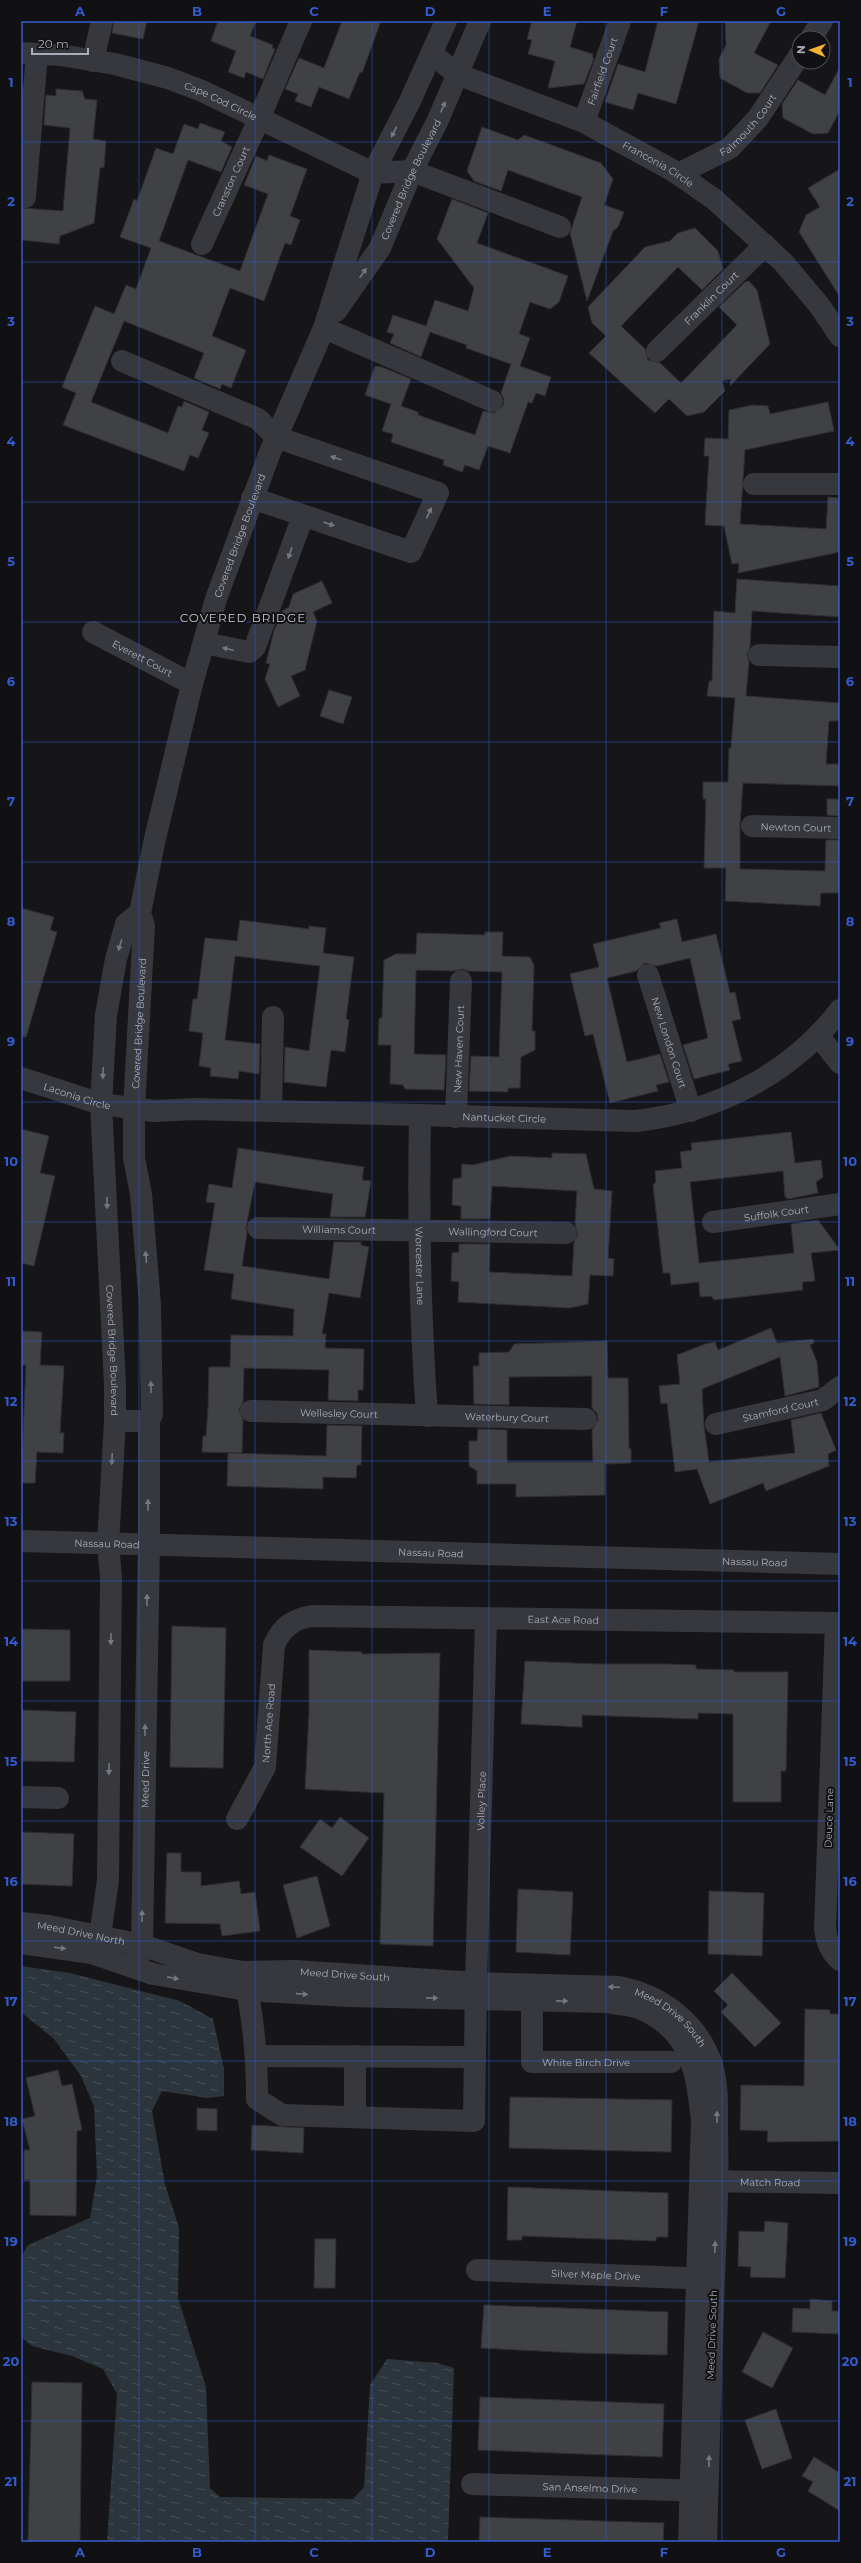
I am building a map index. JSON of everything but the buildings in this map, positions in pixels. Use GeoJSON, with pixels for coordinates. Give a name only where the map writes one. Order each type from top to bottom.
{"type":"FeatureCollection","features":[{"type":"Feature","properties":{"kind":"street"},"geometry":{"type":"LineString","coordinates":[[93,60],[102,21]]}},
{"type":"Feature","properties":{"kind":"street","name":"Cranston Court"},"geometry":{"type":"LineString","coordinates":[[202,244],[259,119],[301,21]]}},
{"type":"Feature","properties":{"kind":"street","name":"Covered Bridge Boulevard"},"geometry":{"type":"LineString","coordinates":[[140,913],[126,924],[116,959],[106,1015],[101,1104],[115,1384],[115,1420],[149,1421],[152,1414],[150,1305],[141,1194],[134,1158],[134,1109],[144,926],[140,913],[154,843],[192,684],[252,498],[276,437],[324,328],[373,173],[432,54],[446,21]]}},
{"type":"Feature","properties":{"kind":"street","name":"Covered Bridge Boulevard"},"geometry":{"type":"LineString","coordinates":[[324,328],[380,248],[412,171],[480,21]]}},
{"type":"Feature","properties":{"kind":"street","name":"Fairfield Court"},"geometry":{"type":"LineString","coordinates":[[584,122],[620,21]]}},
{"type":"Feature","properties":{"kind":"street"},"geometry":{"type":"LineString","coordinates":[[816,30],[822,21]]}},
{"type":"Feature","properties":{"kind":"street"},"geometry":{"type":"LineString","coordinates":[[25,197],[29,53]]}},
{"type":"Feature","properties":{"kind":"street","name":"Cape Cod Circle"},"geometry":{"type":"LineString","coordinates":[[29,53],[93,60],[168,78],[202,91],[373,173],[412,171]]}},
{"type":"Feature","properties":{"kind":"street","name":"Franconia Circle"},"geometry":{"type":"LineString","coordinates":[[432,54],[457,74],[584,122],[678,174],[714,199],[783,262],[819,305],[840,336]]}},
{"type":"Feature","properties":{"kind":"street","name":"Falmouth Court"},"geometry":{"type":"LineString","coordinates":[[678,174],[730,148],[758,118],[791,68]]}},
{"type":"Feature","properties":{"kind":"street"},"geometry":{"type":"LineString","coordinates":[[412,171],[560,227]]}},
{"type":"Feature","properties":{"kind":"street","name":"Franklin Court"},"geometry":{"type":"LineString","coordinates":[[657,350],[765,245]]}},
{"type":"Feature","properties":{"kind":"street"},"geometry":{"type":"LineString","coordinates":[[324,328],[492,401]]}},
{"type":"Feature","properties":{"kind":"street"},"geometry":{"type":"LineString","coordinates":[[122,361],[258,419],[276,437],[438,493],[411,552],[252,498]]}},
{"type":"Feature","properties":{"kind":"street"},"geometry":{"type":"LineString","coordinates":[[754,484],[840,484]]}},
{"type":"Feature","properties":{"kind":"street"},"geometry":{"type":"LineString","coordinates":[[204,643],[241,652],[249,652],[256,647],[304,516]]}},
{"type":"Feature","properties":{"kind":"street","name":"Everett Court"},"geometry":{"type":"LineString","coordinates":[[93,632],[192,684]]}},
{"type":"Feature","properties":{"kind":"street"},"geometry":{"type":"LineString","coordinates":[[759,655],[840,657]]}},
{"type":"Feature","properties":{"kind":"street","name":"Newton Court"},"geometry":{"type":"LineString","coordinates":[[752,826],[840,828]]}},
{"type":"Feature","properties":{"kind":"street","name":"New London Court"},"geometry":{"type":"LineString","coordinates":[[648,975],[690,1111]]}},
{"type":"Feature","properties":{"kind":"street","name":"New Haven Court"},"geometry":{"type":"LineString","coordinates":[[456,1116],[461,981]]}},
{"type":"Feature","properties":{"kind":"street","name":"Nantucket Circle"},"geometry":{"type":"LineString","coordinates":[[134,1109],[271,1111],[636,1121],[668,1117],[728,1098],[753,1085],[787,1062],[818,1035],[840,1010]]}},
{"type":"Feature","properties":{"kind":"street"},"geometry":{"type":"LineString","coordinates":[[271,1111],[273,1017]]}},
{"type":"Feature","properties":{"kind":"street"},"geometry":{"type":"LineString","coordinates":[[818,1035],[840,1063]]}},
{"type":"Feature","properties":{"kind":"street","name":"Laconia Circle"},"geometry":{"type":"LineString","coordinates":[[21,1078],[101,1104],[134,1109]]}},
{"type":"Feature","properties":{"kind":"street","name":"Worcester Lane"},"geometry":{"type":"LineString","coordinates":[[420,1116],[418,1212],[420,1230],[420,1308],[428,1416]]}},
{"type":"Feature","properties":{"kind":"street","name":"Suffolk Court"},"geometry":{"type":"LineString","coordinates":[[713,1222],[840,1204]]}},
{"type":"Feature","properties":{"kind":"street","name":"Williams Court"},"geometry":{"type":"LineString","coordinates":[[258,1228],[420,1230]]}},
{"type":"Feature","properties":{"kind":"street","name":"Wallingford Court"},"geometry":{"type":"LineString","coordinates":[[420,1230],[566,1233]]}},
{"type":"Feature","properties":{"kind":"street","name":"Stamford Court"},"geometry":{"type":"LineString","coordinates":[[716,1424],[823,1400],[840,1387]]}},
{"type":"Feature","properties":{"kind":"street","name":"Wellesley Court"},"geometry":{"type":"LineString","coordinates":[[251,1411],[428,1416]]}},
{"type":"Feature","properties":{"kind":"street","name":"Waterbury Court"},"geometry":{"type":"LineString","coordinates":[[428,1416],[586,1419]]}},
{"type":"Feature","properties":{"kind":"street"},"geometry":{"type":"LineString","coordinates":[[96,1944],[108,1880],[111,1577],[108,1544],[115,1420]]}},
{"type":"Feature","properties":{"kind":"street","name":"Meed Drive"},"geometry":{"type":"LineString","coordinates":[[136,1968],[142,1945],[149,1544],[149,1421]]}},
{"type":"Feature","properties":{"kind":"street","name":"Nassau Road"},"geometry":{"type":"LineString","coordinates":[[21,1541],[840,1564]]}},
{"type":"Feature","properties":{"kind":"street","name":"East Ace Road"},"geometry":{"type":"LineString","coordinates":[[288,1624],[299,1618],[312,1616],[838,1623]]}},
{"type":"Feature","properties":{"kind":"street","name":"Volley Place"},"geometry":{"type":"LineString","coordinates":[[355,2117],[474,2121],[486,1619]]}},
{"type":"Feature","properties":{"kind":"street","name":"Deuce Lane"},"geometry":{"type":"LineString","coordinates":[[838,1623],[825,1929],[827,1941],[833,1953],[840,1960]]}},
{"type":"Feature","properties":{"kind":"street","name":"North Ace Road"},"geometry":{"type":"LineString","coordinates":[[237,1819],[265,1767],[274,1645],[288,1624]]}},
{"type":"Feature","properties":{"kind":"street"},"geometry":{"type":"LineString","coordinates":[[21,1797],[58,1798]]}},
{"type":"Feature","properties":{"kind":"street","name":"Meed Drive North"},"geometry":{"type":"LineString","coordinates":[[21,1923],[96,1944],[142,1945]]}},
{"type":"Feature","properties":{"kind":"street"},"geometry":{"type":"LineString","coordinates":[[21,1943],[96,1944],[136,1968]]}},
{"type":"Feature","properties":{"kind":"street","name":"Meed Drive South"},"geometry":{"type":"LineString","coordinates":[[142,1945],[245,1981]]}},
{"type":"Feature","properties":{"kind":"street","name":"Meed Drive South"},"geometry":{"type":"LineString","coordinates":[[136,1968],[152,1974],[245,1981],[295,1971],[476,1991],[532,1992],[619,1987],[635,1990],[658,1999],[680,2016],[699,2039],[711,2064],[716,2082],[709,2181],[699,2490],[689,2542]]}},
{"type":"Feature","properties":{"kind":"street"},"geometry":{"type":"LineString","coordinates":[[245,1981],[253,2012],[257,2056],[257,2100],[282,2115],[355,2117],[355,2056]]}},
{"type":"Feature","properties":{"kind":"street","name":"White Birch Drive"},"geometry":{"type":"LineString","coordinates":[[532,1992],[532,2062],[671,2062]]}},
{"type":"Feature","properties":{"kind":"street"},"geometry":{"type":"LineString","coordinates":[[257,2056],[475,2057]]}},
{"type":"Feature","properties":{"kind":"street","name":"Match Road"},"geometry":{"type":"LineString","coordinates":[[709,2181],[840,2183]]}},
{"type":"Feature","properties":{"kind":"street","name":"Silver Maple Drive"},"geometry":{"type":"LineString","coordinates":[[477,2270],[705,2279]]}},
{"type":"Feature","properties":{"kind":"street","name":"San Anselmo Drive"},"geometry":{"type":"LineString","coordinates":[[472,2484],[699,2490]]}},
{"type":"Feature","properties":{"kind":"street","name":"Meed Drive South"},"geometry":{"type":"LineString","coordinates":[[699,2490],[706,2542]]}},
{"type":"Feature","properties":{"kind":"water"},"geometry":{"type":"Polygon","coordinates":[[[21,1966],[70,1973],[180,2001],[213,2019],[224,2069],[224,2096],[208,2098],[162,2091],[152,2111],[165,2184],[179,2228],[178,2298],[206,2387],[210,2488],[220,2497],[353,2499],[364,2487],[370,2385],[387,2359],[437,2363],[454,2368],[448,2542],[107,2542],[117,2394],[103,2369],[72,2356],[32,2346],[21,2337],[21,2257],[28,2245],[90,2218],[97,2176],[94,2106],[81,2076],[54,2039],[21,2012],[21,1966]]]}},
{"type":"Feature","properties":{"kind":"district","name":"COVERED BRIDGE"},"geometry":{"type":"Point","coordinates":[243,617]}}]}
